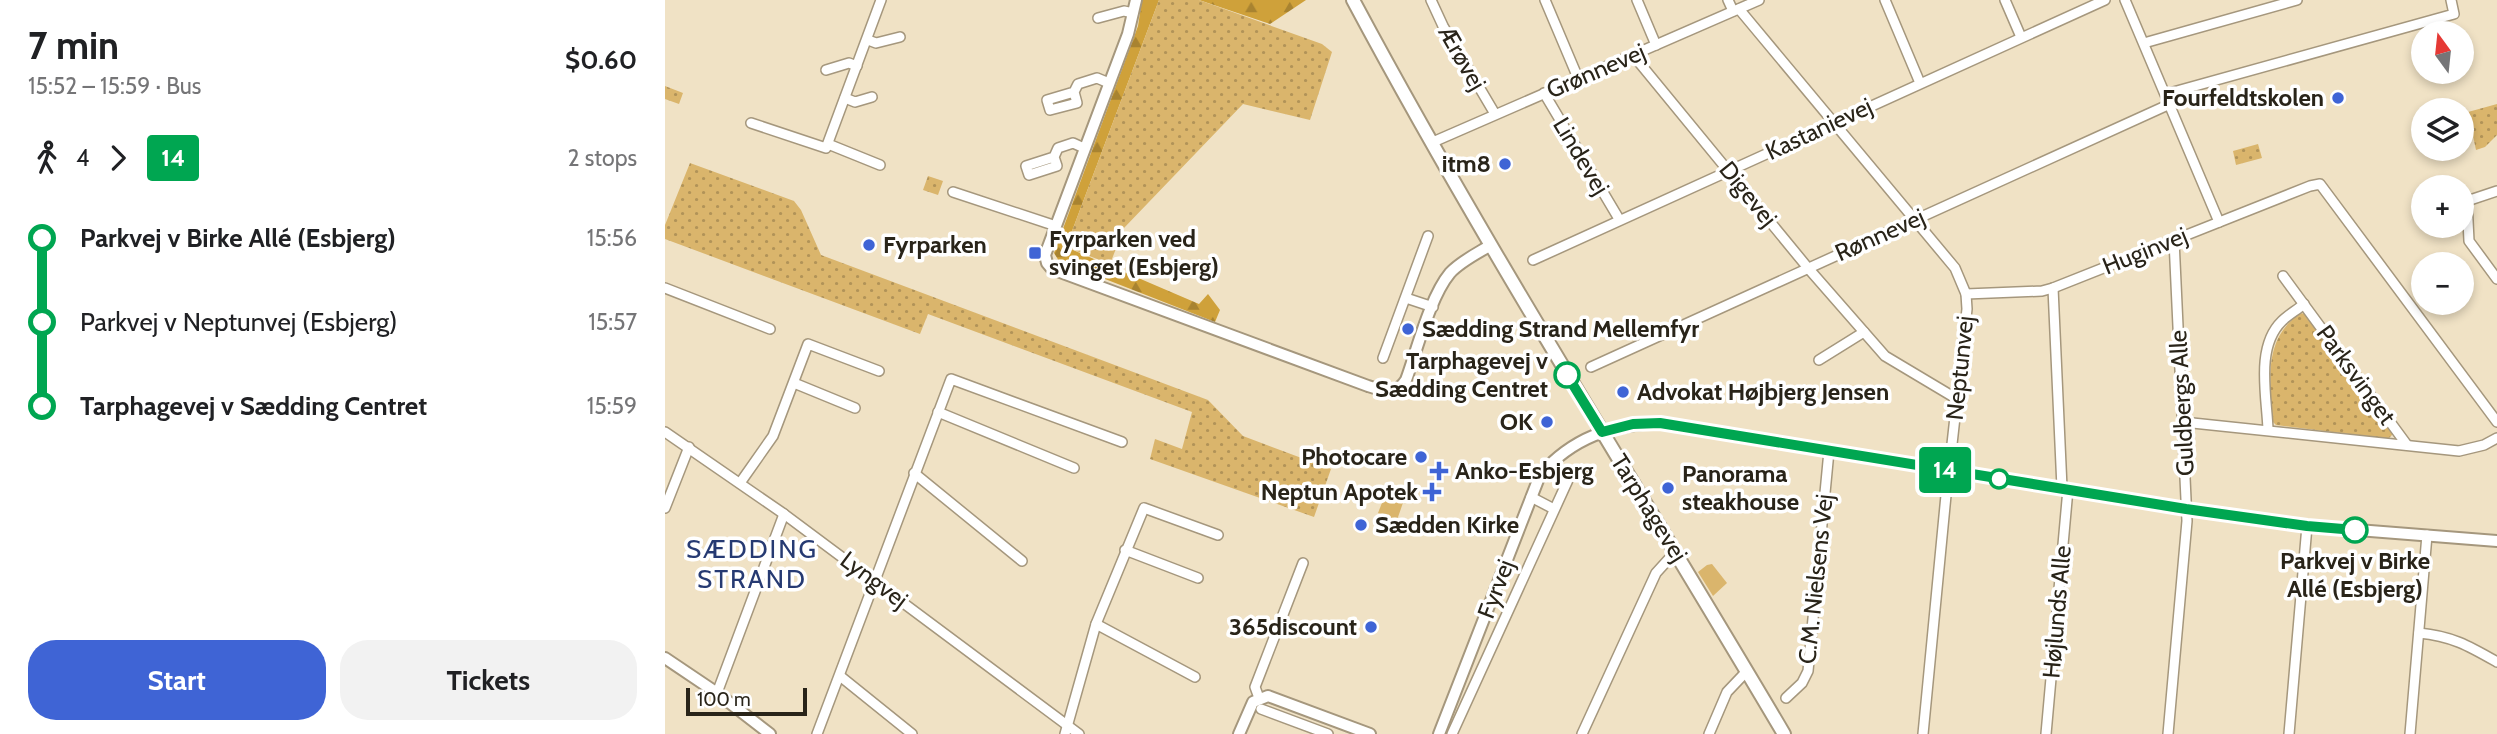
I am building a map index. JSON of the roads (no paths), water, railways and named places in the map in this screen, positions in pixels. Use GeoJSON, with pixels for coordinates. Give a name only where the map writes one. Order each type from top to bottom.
{"type":"FeatureCollection","features":[{"type":"Feature","properties":{"kind":"main road","name":"Tarphagevej"},"geometry":{"type":"LineString","coordinates":[[1345,0],[1388,64]]}},
{"type":"Feature","properties":{"kind":"main road","name":"Tarphagevej"},"geometry":{"type":"LineString","coordinates":[[1353,0],[1491,245],[1784,734]]}},
{"type":"Feature","properties":{"kind":"street"},"geometry":{"type":"LineString","coordinates":[[751,123],[826,148],[881,0]]}},
{"type":"Feature","properties":{"kind":"street"},"geometry":{"type":"LineString","coordinates":[[1136,0],[1109,83],[1045,255],[1052,269],[1386,391],[1398,389],[1406,380],[1433,306],[1451,272],[1491,245]]}},
{"type":"Feature","properties":{"kind":"street","name":"Ærøvej"},"geometry":{"type":"LineString","coordinates":[[1431,0],[1443,26],[1495,114]]}},
{"type":"Feature","properties":{"kind":"street"},"geometry":{"type":"LineString","coordinates":[[1545,0],[1578,78]]}},
{"type":"Feature","properties":{"kind":"street"},"geometry":{"type":"LineString","coordinates":[[1637,0],[1656,45]]}},
{"type":"Feature","properties":{"kind":"street","name":"Neptunvej"},"geometry":{"type":"LineString","coordinates":[[1728,0],[1955,268],[1966,294],[1967,309],[1949,471]]}},
{"type":"Feature","properties":{"kind":"street","name":"Grønnevej"},"geometry":{"type":"LineString","coordinates":[[1433,142],[1759,0]]}},
{"type":"Feature","properties":{"kind":"street"},"geometry":{"type":"LineString","coordinates":[[1885,0],[1920,83]]}},
{"type":"Feature","properties":{"kind":"street"},"geometry":{"type":"LineString","coordinates":[[2005,0],[2021,37]]}},
{"type":"Feature","properties":{"kind":"street","name":"Kastanievej"},"geometry":{"type":"LineString","coordinates":[[1533,260],[2105,0]]}},
{"type":"Feature","properties":{"kind":"street"},"geometry":{"type":"LineString","coordinates":[[2125,0],[2219,222]]}},
{"type":"Feature","properties":{"kind":"street"},"geometry":{"type":"LineString","coordinates":[[2144,43],[2297,0]]}},
{"type":"Feature","properties":{"kind":"street"},"geometry":{"type":"LineString","coordinates":[[2166,94],[2455,14],[2451,0]]}},
{"type":"Feature","properties":{"kind":"street"},"geometry":{"type":"LineString","coordinates":[[1098,18],[1124,11],[1133,13]]}},
{"type":"Feature","properties":{"kind":"street"},"geometry":{"type":"LineString","coordinates":[[868,40],[876,43],[900,37]]}},
{"type":"Feature","properties":{"kind":"street","name":"Digevej"},"geometry":{"type":"LineString","coordinates":[[1633,55],[1808,268],[1885,356],[1957,399]]}},
{"type":"Feature","properties":{"kind":"street"},"geometry":{"type":"LineString","coordinates":[[826,70],[849,63],[857,66]]}},
{"type":"Feature","properties":{"kind":"street"},"geometry":{"type":"LineString","coordinates":[[1074,92],[1078,84],[1097,78],[1109,83]]}},
{"type":"Feature","properties":{"kind":"street","name":"Lindevej"},"geometry":{"type":"LineString","coordinates":[[1543,93],[1619,219]]}},
{"type":"Feature","properties":{"kind":"street"},"geometry":{"type":"LineString","coordinates":[[845,98],[855,102],[872,97]]}},
{"type":"Feature","properties":{"kind":"street","name":"Rønnevej"},"geometry":{"type":"LineString","coordinates":[[1591,368],[2170,104]]}},
{"type":"Feature","properties":{"kind":"street"},"geometry":{"type":"LineString","coordinates":[[1054,157],[1058,148],[1065,145],[1073,143],[1084,148]]}},
{"type":"Feature","properties":{"kind":"street"},"geometry":{"type":"LineString","coordinates":[[828,144],[880,164]]}},
{"type":"Feature","properties":{"kind":"street","name":"Huginvej"},"geometry":{"type":"LineString","coordinates":[[1966,294],[2042,291],[2053,288],[2320,184],[2497,422]]}},
{"type":"Feature","properties":{"kind":"street"},"geometry":{"type":"LineString","coordinates":[[953,191],[1056,226]]}},
{"type":"Feature","properties":{"kind":"street"},"geometry":{"type":"LineString","coordinates":[[2497,191],[2467,201],[2469,241],[2497,279]]}},
{"type":"Feature","properties":{"kind":"street"},"geometry":{"type":"LineString","coordinates":[[1383,358],[1428,236]]}},
{"type":"Feature","properties":{"kind":"street","name":"Guldbergs Alle"},"geometry":{"type":"LineString","coordinates":[[2168,734],[2186,509],[2174,240]]}},
{"type":"Feature","properties":{"kind":"street","name":"Parksvinget"},"geometry":{"type":"LineString","coordinates":[[2283,276],[2407,445]]}},
{"type":"Feature","properties":{"kind":"street"},"geometry":{"type":"LineString","coordinates":[[665,288],[770,329]]}},
{"type":"Feature","properties":{"kind":"street","name":"Højlunds Alle"},"geometry":{"type":"LineString","coordinates":[[2046,734],[2065,489],[2053,288]]}},
{"type":"Feature","properties":{"kind":"street"},"geometry":{"type":"LineString","coordinates":[[1406,298],[1433,306]]}},
{"type":"Feature","properties":{"kind":"street","name":"Parksvinget"},"geometry":{"type":"LineString","coordinates":[[2268,430],[2265,355],[2271,337],[2280,323],[2304,304]]}},
{"type":"Feature","properties":{"kind":"street"},"geometry":{"type":"LineString","coordinates":[[1819,360],[1864,332]]}},
{"type":"Feature","properties":{"kind":"street"},"geometry":{"type":"LineString","coordinates":[[740,483],[773,436],[809,344],[879,372]]}},
{"type":"Feature","properties":{"kind":"street"},"geometry":{"type":"LineString","coordinates":[[817,734],[951,379],[1122,442]]}},
{"type":"Feature","properties":{"kind":"street"},"geometry":{"type":"LineString","coordinates":[[794,383],[855,408]]}},
{"type":"Feature","properties":{"kind":"street"},"geometry":{"type":"LineString","coordinates":[[938,412],[1074,468]]}},
{"type":"Feature","properties":{"kind":"street","name":"Parksvinget"},"geometry":{"type":"LineString","coordinates":[[2183,422],[2459,451],[2484,445],[2497,438]]}},
{"type":"Feature","properties":{"kind":"street","name":"Fyrvej"},"geometry":{"type":"LineString","coordinates":[[1439,734],[1540,475],[1558,456],[1602,432],[1633,424],[1660,423],[2186,509],[2307,526],[2497,541]]}},
{"type":"Feature","properties":{"kind":"street","name":"Lyngvej"},"geometry":{"type":"LineString","coordinates":[[665,432],[874,580],[1066,730],[1079,734]]}},
{"type":"Feature","properties":{"kind":"street"},"geometry":{"type":"LineString","coordinates":[[665,508],[689,447]]}},
{"type":"Feature","properties":{"kind":"street","name":"C.M. Nielsens Vej"},"geometry":{"type":"LineString","coordinates":[[1786,698],[1802,683],[1808,671],[1829,451]]}},
{"type":"Feature","properties":{"kind":"street"},"geometry":{"type":"LineString","coordinates":[[914,473],[1022,561]]}},
{"type":"Feature","properties":{"kind":"street"},"geometry":{"type":"LineString","coordinates":[[1452,734],[1567,480]]}},
{"type":"Feature","properties":{"kind":"street"},"geometry":{"type":"LineString","coordinates":[[1923,734],[1947,485]]}},
{"type":"Feature","properties":{"kind":"street"},"geometry":{"type":"LineString","coordinates":[[1531,497],[1554,509]]}},
{"type":"Feature","properties":{"kind":"street"},"geometry":{"type":"LineString","coordinates":[[1066,730],[1096,624],[1144,508],[1218,535]]}},
{"type":"Feature","properties":{"kind":"street"},"geometry":{"type":"LineString","coordinates":[[717,693],[784,514]]}},
{"type":"Feature","properties":{"kind":"street"},"geometry":{"type":"LineString","coordinates":[[2289,734],[2307,526]]}},
{"type":"Feature","properties":{"kind":"street"},"geometry":{"type":"LineString","coordinates":[[2410,734],[2427,535]]}},
{"type":"Feature","properties":{"kind":"street"},"geometry":{"type":"LineString","coordinates":[[1125,550],[1198,578]]}},
{"type":"Feature","properties":{"kind":"street"},"geometry":{"type":"LineString","coordinates":[[1582,734],[1656,573],[1676,551]]}},
{"type":"Feature","properties":{"kind":"street"},"geometry":{"type":"LineString","coordinates":[[1303,563],[1255,687],[1260,704],[1328,734]]}},
{"type":"Feature","properties":{"kind":"street"},"geometry":{"type":"LineString","coordinates":[[1096,624],[1195,677]]}},
{"type":"Feature","properties":{"kind":"street"},"geometry":{"type":"LineString","coordinates":[[2419,633],[2458,640],[2497,663]]}},
{"type":"Feature","properties":{"kind":"street"},"geometry":{"type":"LineString","coordinates":[[665,658],[717,693],[770,734]]}},
{"type":"Feature","properties":{"kind":"street"},"geometry":{"type":"LineString","coordinates":[[1709,734],[1727,692],[1747,671]]}},
{"type":"Feature","properties":{"kind":"street"},"geometry":{"type":"LineString","coordinates":[[840,676],[912,734]]}},
{"type":"Feature","properties":{"kind":"street"},"geometry":{"type":"LineString","coordinates":[[1239,734],[1250,707],[1260,704],[1268,696],[1370,734]]}},
{"type":"Feature","properties":{"kind":"street"},"geometry":{"type":"LineString","coordinates":[[1289,719],[1294,705]]}},
{"type":"Feature","properties":{"kind":"place","name":"Fourfeldtskolen"},"geometry":{"type":"Point","coordinates":[2338,98]}},
{"type":"Feature","properties":{"kind":"place","name":"itm8"},"geometry":{"type":"Point","coordinates":[1505,164]}},
{"type":"Feature","properties":{"kind":"place","name":"Fyrparken"},"geometry":{"type":"Point","coordinates":[869,245]}},
{"type":"Feature","properties":{"kind":"place","name":"Fyrparken ved svinget (Esbjerg)"},"geometry":{"type":"Point","coordinates":[1035,253]}},
{"type":"Feature","properties":{"kind":"place","name":"Sædding Strand Mellemfyr"},"geometry":{"type":"Point","coordinates":[1408,329]}},
{"type":"Feature","properties":{"kind":"place","name":"Tarphagevej v Sædding Centret"},"geometry":{"type":"Point","coordinates":[1567,375]}},
{"type":"Feature","properties":{"kind":"place","name":"Advokat Højbjerg Jensen"},"geometry":{"type":"Point","coordinates":[1623,392]}},
{"type":"Feature","properties":{"kind":"place","name":"OK"},"geometry":{"type":"Point","coordinates":[1547,422]}},
{"type":"Feature","properties":{"kind":"place","name":"Photocare"},"geometry":{"type":"Point","coordinates":[1421,457]}},
{"type":"Feature","properties":{"kind":"place","name":"Anko-Esbjerg"},"geometry":{"type":"Point","coordinates":[1439,471]}},
{"type":"Feature","properties":{"kind":"place","name":"Panorama steakhouse"},"geometry":{"type":"Point","coordinates":[1668,488]}},
{"type":"Feature","properties":{"kind":"place","name":"Neptun Apotek"},"geometry":{"type":"Point","coordinates":[1432,492]}},
{"type":"Feature","properties":{"kind":"place","name":"Sædden Kirke"},"geometry":{"type":"Point","coordinates":[1361,525]}},
{"type":"Feature","properties":{"kind":"place","name":"Parkvej v Birke Allé (Esbjerg)"},"geometry":{"type":"Point","coordinates":[2355,530]}},
{"type":"Feature","properties":{"kind":"place","name":"365discount"},"geometry":{"type":"Point","coordinates":[1371,627]}},
{"type":"Feature","properties":{"kind":"district","name":"SÆDDING STRAND"},"geometry":{"type":"Point","coordinates":[752,564]}}]}
